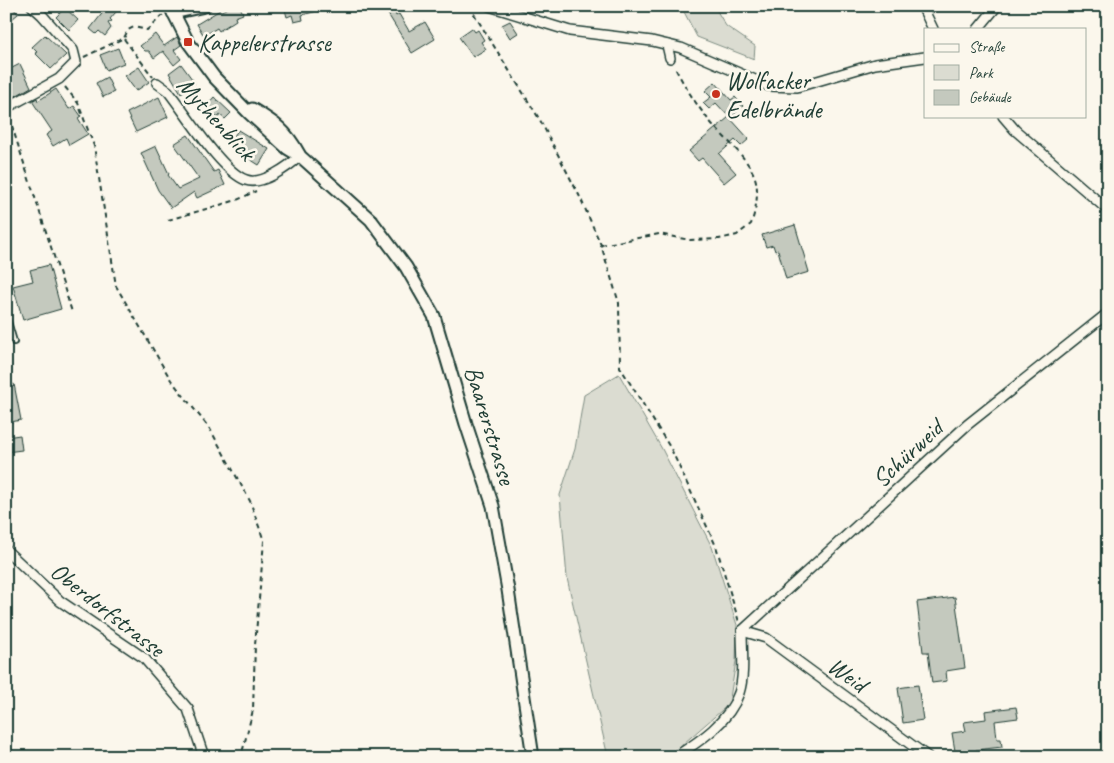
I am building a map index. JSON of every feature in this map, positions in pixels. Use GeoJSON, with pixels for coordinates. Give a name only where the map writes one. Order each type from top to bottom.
{"type":"FeatureCollection","features":[{"type":"Feature","properties":{"kind":"street"},"geometry":{"type":"LineString","coordinates":[[6,109],[59,78],[76,62],[73,50],[32,6]]}},
{"type":"Feature","properties":{"kind":"street"},"geometry":{"type":"LineString","coordinates":[[171,10],[205,6]]}},
{"type":"Feature","properties":{"kind":"street"},"geometry":{"type":"LineString","coordinates":[[489,6],[570,31],[652,40],[681,48],[769,86],[797,87],[875,64],[924,57]]}},
{"type":"Feature","properties":{"kind":"street"},"geometry":{"type":"LineString","coordinates":[[922,6],[933,28]]}},
{"type":"Feature","properties":{"kind":"street"},"geometry":{"type":"LineString","coordinates":[[979,28],[996,6]]}},
{"type":"Feature","properties":{"kind":"street","name":"Baarerstrasse"},"geometry":{"type":"LineString","coordinates":[[171,10],[188,42],[214,77],[234,97],[273,122],[290,137],[300,156],[371,220],[406,266],[434,316],[493,506],[508,590],[532,757]]}},
{"type":"Feature","properties":{"kind":"street"},"geometry":{"type":"LineString","coordinates":[[667,45],[670,58]]}},
{"type":"Feature","properties":{"kind":"street","name":"Mythenblick"},"geometry":{"type":"LineString","coordinates":[[157,82],[168,91],[217,156],[238,175],[247,180],[258,180],[276,173],[288,167],[300,156]]}},
{"type":"Feature","properties":{"kind":"street"},"geometry":{"type":"LineString","coordinates":[[1006,118],[1015,130],[1108,210]]}},
{"type":"Feature","properties":{"kind":"street","name":"Schürweid"},"geometry":{"type":"LineString","coordinates":[[742,631],[966,425],[1108,313]]}},
{"type":"Feature","properties":{"kind":"street","name":"Oberdorfstrasse"},"geometry":{"type":"LineString","coordinates":[[6,550],[60,601],[144,658],[188,709],[204,757]]}},
{"type":"Feature","properties":{"kind":"street"},"geometry":{"type":"LineString","coordinates":[[675,757],[698,742],[731,711],[740,691],[742,631]]}},
{"type":"Feature","properties":{"kind":"street","name":"Weid"},"geometry":{"type":"LineString","coordinates":[[742,631],[766,638],[928,757]]}},
{"type":"Feature","properties":{"kind":"lane"},"geometry":{"type":"LineString","coordinates":[[6,314],[14,342]]}},
{"type":"Feature","properties":{"kind":"path"},"geometry":{"type":"LineString","coordinates":[[470,6],[540,120],[561,158],[601,245],[619,303],[620,367],[675,458],[716,546],[742,631]]}},
{"type":"Feature","properties":{"kind":"path"},"geometry":{"type":"LineString","coordinates":[[76,62],[124,38],[128,30],[134,27],[147,30],[171,10]]}},
{"type":"Feature","properties":{"kind":"path"},"geometry":{"type":"LineString","coordinates":[[124,38],[157,82]]}},
{"type":"Feature","properties":{"kind":"path"},"geometry":{"type":"LineString","coordinates":[[601,245],[659,234],[690,240],[720,239],[737,235],[751,224],[757,192],[754,176],[744,158],[712,124],[686,89],[670,58]]}},
{"type":"Feature","properties":{"kind":"path"},"geometry":{"type":"LineString","coordinates":[[59,78],[78,103],[94,146],[116,286],[171,380],[210,429],[250,500],[264,541],[255,645],[253,710],[241,757]]}},
{"type":"Feature","properties":{"kind":"path"},"geometry":{"type":"LineString","coordinates":[[6,109],[72,312]]}},
{"type":"Feature","properties":{"kind":"path"},"geometry":{"type":"LineString","coordinates":[[168,220],[237,200],[259,189]]}},
{"type":"Feature","properties":{"kind":"green space"},"geometry":{"type":"Polygon","coordinates":[[[681,6],[714,6],[726,26],[755,46],[754,59],[697,37],[681,6]]]}},
{"type":"Feature","properties":{"kind":"green space"},"geometry":{"type":"Polygon","coordinates":[[[619,374],[662,449],[712,547],[737,625],[736,661],[729,704],[668,757],[608,757],[567,578],[560,495],[575,449],[584,395],[619,374]]]}},
{"type":"Feature","properties":{"kind":"building"},"geometry":{"type":"Polygon","coordinates":[[[6,6],[12,6],[18,14],[6,24],[6,6]]]}},
{"type":"Feature","properties":{"kind":"building"},"geometry":{"type":"Polygon","coordinates":[[[108,6],[121,6],[110,19],[112,21],[108,23],[111,28],[105,36],[99,31],[96,34],[90,29],[108,6]]]}},
{"type":"Feature","properties":{"kind":"building"},"geometry":{"type":"Polygon","coordinates":[[[240,6],[243,14],[235,17],[236,20],[219,31],[217,28],[204,36],[197,24],[220,10],[240,6]]]}},
{"type":"Feature","properties":{"kind":"building"},"geometry":{"type":"Polygon","coordinates":[[[284,6],[325,6],[325,9],[302,15],[303,20],[294,22],[292,15],[287,17],[284,6]]]}},
{"type":"Feature","properties":{"kind":"building"},"geometry":{"type":"Polygon","coordinates":[[[383,6],[393,6],[396,16],[399,14],[409,31],[425,22],[435,39],[412,53],[383,6]]]}},
{"type":"Feature","properties":{"kind":"building"},"geometry":{"type":"Polygon","coordinates":[[[65,8],[78,20],[69,30],[56,17],[65,8]]]}},
{"type":"Feature","properties":{"kind":"building"},"geometry":{"type":"Polygon","coordinates":[[[510,21],[518,33],[510,38],[502,25],[510,21]]]}},
{"type":"Feature","properties":{"kind":"building"},"geometry":{"type":"Polygon","coordinates":[[[472,28],[475,32],[478,30],[484,40],[481,42],[486,49],[473,57],[459,37],[472,28]]]}},
{"type":"Feature","properties":{"kind":"building"},"geometry":{"type":"Polygon","coordinates":[[[155,34],[164,46],[177,37],[181,45],[174,50],[181,59],[174,65],[163,51],[154,58],[149,51],[145,51],[140,46],[155,34]]]}},
{"type":"Feature","properties":{"kind":"building"},"geometry":{"type":"Polygon","coordinates":[[[45,35],[66,55],[51,69],[35,53],[37,52],[32,47],[45,35]]]}},
{"type":"Feature","properties":{"kind":"building"},"geometry":{"type":"Polygon","coordinates":[[[118,48],[124,63],[106,70],[100,55],[118,48]]]}},
{"type":"Feature","properties":{"kind":"building"},"geometry":{"type":"Polygon","coordinates":[[[20,64],[31,87],[14,97],[6,83],[6,71],[20,64]]]}},
{"type":"Feature","properties":{"kind":"building"},"geometry":{"type":"Polygon","coordinates":[[[181,64],[195,83],[181,93],[169,73],[181,64]]]}},
{"type":"Feature","properties":{"kind":"building"},"geometry":{"type":"Polygon","coordinates":[[[139,67],[149,82],[136,91],[125,76],[139,67]]]}},
{"type":"Feature","properties":{"kind":"building"},"geometry":{"type":"Polygon","coordinates":[[[107,77],[114,92],[103,97],[96,83],[107,77]]]}},
{"type":"Feature","properties":{"kind":"building"},"geometry":{"type":"Polygon","coordinates":[[[715,82],[731,100],[735,97],[743,106],[730,118],[749,139],[741,146],[735,140],[719,154],[736,173],[724,183],[702,158],[698,161],[689,151],[729,117],[716,103],[709,109],[703,103],[711,97],[705,91],[715,82]]]}},
{"type":"Feature","properties":{"kind":"building"},"geometry":{"type":"Polygon","coordinates":[[[56,89],[69,109],[74,106],[81,116],[78,118],[88,134],[69,145],[66,138],[53,146],[46,135],[52,131],[32,101],[37,98],[38,101],[56,89]]]}},
{"type":"Feature","properties":{"kind":"building"},"geometry":{"type":"Polygon","coordinates":[[[159,97],[168,117],[136,132],[127,113],[159,97]]]}},
{"type":"Feature","properties":{"kind":"building"},"geometry":{"type":"Polygon","coordinates":[[[214,97],[231,113],[225,119],[220,115],[218,118],[206,106],[214,97]]]}},
{"type":"Feature","properties":{"kind":"building"},"geometry":{"type":"Polygon","coordinates":[[[238,130],[269,149],[259,165],[228,145],[238,130]]]}},
{"type":"Feature","properties":{"kind":"building"},"geometry":{"type":"Polygon","coordinates":[[[188,135],[214,172],[218,170],[225,185],[197,198],[194,192],[171,208],[158,190],[141,153],[156,146],[168,175],[178,189],[199,179],[174,144],[188,135]]]}},
{"type":"Feature","properties":{"kind":"building"},"geometry":{"type":"Polygon","coordinates":[[[795,225],[809,272],[786,279],[778,250],[775,251],[773,245],[766,247],[762,235],[795,225]]]}},
{"type":"Feature","properties":{"kind":"building"},"geometry":{"type":"Polygon","coordinates":[[[49,265],[61,309],[23,320],[13,286],[33,281],[30,270],[49,265]]]}},
{"type":"Feature","properties":{"kind":"building"},"geometry":{"type":"Polygon","coordinates":[[[14,384],[21,420],[6,423],[6,386],[14,384]]]}},
{"type":"Feature","properties":{"kind":"building"},"geometry":{"type":"Polygon","coordinates":[[[20,435],[22,450],[6,452],[6,437],[20,435]]]}},
{"type":"Feature","properties":{"kind":"building"},"geometry":{"type":"Polygon","coordinates":[[[955,597],[965,668],[946,671],[947,681],[932,683],[928,652],[923,652],[917,602],[955,597]]]}},
{"type":"Feature","properties":{"kind":"building"},"geometry":{"type":"Polygon","coordinates":[[[918,685],[923,720],[903,723],[898,688],[918,685]]]}},
{"type":"Feature","properties":{"kind":"building"},"geometry":{"type":"Polygon","coordinates":[[[1016,707],[1018,718],[995,721],[997,739],[1001,739],[1002,747],[976,750],[976,755],[956,757],[952,733],[966,731],[964,722],[986,719],[985,711],[1016,707]]]}},
{"type":"Feature","properties":{"kind":"place","name":"Kappelerstrasse"},"geometry":{"type":"Point","coordinates":[188,42]}},
{"type":"Feature","properties":{"kind":"place","name":"Wolfacker Edelbrände"},"geometry":{"type":"Point","coordinates":[716,94]}}]}
